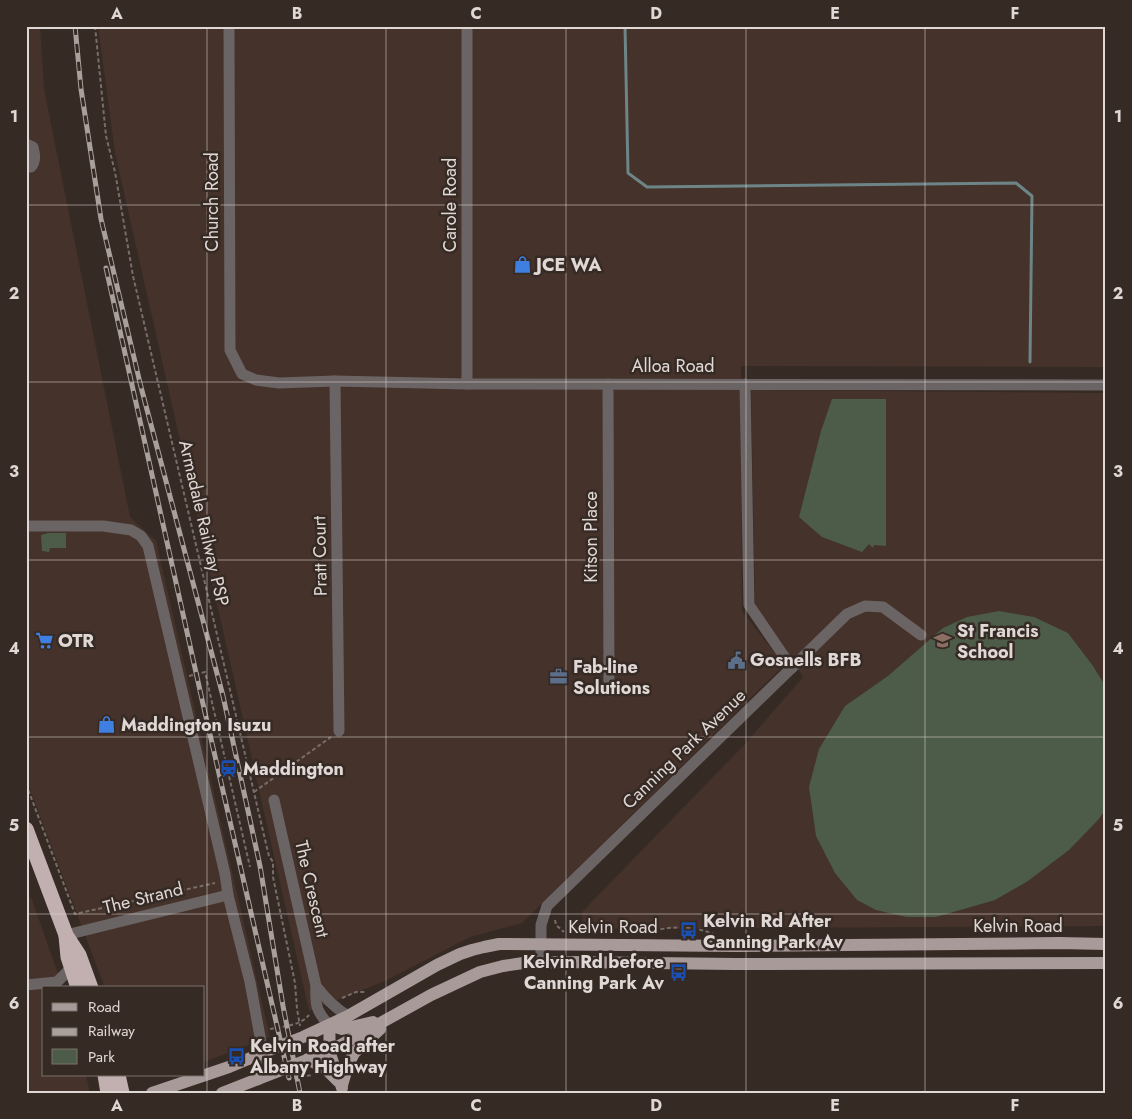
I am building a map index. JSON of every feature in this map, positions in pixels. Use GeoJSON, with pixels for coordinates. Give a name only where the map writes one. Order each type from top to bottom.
{"type":"FeatureCollection","features":[{"type":"Feature","properties":{"kind":"highway"},"geometry":{"type":"LineString","coordinates":[[26,830],[66,935],[79,955],[90,986]]}},
{"type":"Feature","properties":{"kind":"highway"},"geometry":{"type":"LineString","coordinates":[[66,935],[68,957],[77,986]]}},
{"type":"Feature","properties":{"kind":"highway"},"geometry":{"type":"LineString","coordinates":[[105,1076],[108,1093]]}},
{"type":"Feature","properties":{"kind":"highway"},"geometry":{"type":"LineString","coordinates":[[118,1076],[122,1093]]}},
{"type":"Feature","properties":{"kind":"main road","name":"Kelvin Road"},"geometry":{"type":"LineString","coordinates":[[205,1075],[303,1037],[348,1016],[437,965],[460,954],[499,944],[736,946],[1059,942],[1106,944]]}},
{"type":"Feature","properties":{"kind":"main road"},"geometry":{"type":"LineString","coordinates":[[736,946],[736,964]]}},
{"type":"Feature","properties":{"kind":"main road","name":"Kelvin Road"},"geometry":{"type":"LineString","coordinates":[[222,1093],[330,1051],[431,995],[483,971],[523,963],[1106,963]]}},
{"type":"Feature","properties":{"kind":"main road"},"geometry":{"type":"LineString","coordinates":[[329,1025],[342,1029],[387,1020]]}},
{"type":"Feature","properties":{"kind":"main road"},"geometry":{"type":"LineString","coordinates":[[343,1089],[348,1065],[354,1053],[387,1020]]}},
{"type":"Feature","properties":{"kind":"main road","name":"The Crescent"},"geometry":{"type":"LineString","coordinates":[[329,1025],[330,1051],[343,1089]]}},
{"type":"Feature","properties":{"kind":"main road"},"geometry":{"type":"LineString","coordinates":[[308,1059],[326,1069],[343,1089]]}},
{"type":"Feature","properties":{"kind":"main road","name":"Kelvin Road"},"geometry":{"type":"LineString","coordinates":[[152,1093],[202,1076]]}},
{"type":"Feature","properties":{"kind":"street","name":"Church Road"},"geometry":{"type":"LineString","coordinates":[[229,26],[230,350],[242,374]]}},
{"type":"Feature","properties":{"kind":"street","name":"Carole Road"},"geometry":{"type":"LineString","coordinates":[[467,26],[468,384]]}},
{"type":"Feature","properties":{"kind":"street"},"geometry":{"type":"LineString","coordinates":[[26,144],[33,147],[35,157],[31,168],[26,167]]}},
{"type":"Feature","properties":{"kind":"street","name":"Alloa Road"},"geometry":{"type":"LineString","coordinates":[[242,374],[256,380],[279,383],[335,381],[468,384],[1106,385]]}},
{"type":"Feature","properties":{"kind":"street","name":"Pratt Court"},"geometry":{"type":"LineString","coordinates":[[335,381],[339,731]]}},
{"type":"Feature","properties":{"kind":"street","name":"Kitson Place"},"geometry":{"type":"LineString","coordinates":[[608,384],[609,691]]}},
{"type":"Feature","properties":{"kind":"street"},"geometry":{"type":"LineString","coordinates":[[745,384],[749,605],[792,668]]}},
{"type":"Feature","properties":{"kind":"street"},"geometry":{"type":"LineString","coordinates":[[26,526],[103,526],[131,530],[141,536],[148,546],[225,874],[228,895],[250,982],[263,1053],[258,1080]]}},
{"type":"Feature","properties":{"kind":"street","name":"Canning Park Avenue"},"geometry":{"type":"LineString","coordinates":[[541,963],[541,925],[547,906],[847,614],[865,606],[883,607],[921,635]]}},
{"type":"Feature","properties":{"kind":"street","name":"The Crescent"},"geometry":{"type":"LineString","coordinates":[[274,800],[316,986],[315,1000],[320,1015],[329,1025]]}},
{"type":"Feature","properties":{"kind":"street","name":"The Strand"},"geometry":{"type":"LineString","coordinates":[[66,935],[228,895]]}},
{"type":"Feature","properties":{"kind":"street"},"geometry":{"type":"LineString","coordinates":[[26,985],[53,985],[71,968]]}},
{"type":"Feature","properties":{"kind":"street","name":"The Crescent"},"geometry":{"type":"LineString","coordinates":[[316,986],[338,1010],[348,1016]]}},
{"type":"Feature","properties":{"kind":"path","name":"Armadale Railway PSP"},"geometry":{"type":"LineString","coordinates":[[95,26],[106,136],[115,172],[133,276],[267,848],[273,862],[273,877],[295,983],[300,1023],[265,1030]]}},
{"type":"Feature","properties":{"kind":"path"},"geometry":{"type":"LineString","coordinates":[[187,677],[206,672],[250,868]]}},
{"type":"Feature","properties":{"kind":"path"},"geometry":{"type":"LineString","coordinates":[[254,792],[339,731]]}},
{"type":"Feature","properties":{"kind":"path"},"geometry":{"type":"LineString","coordinates":[[26,784],[75,914],[217,882]]}},
{"type":"Feature","properties":{"kind":"path"},"geometry":{"type":"LineString","coordinates":[[303,1076],[312,1075]]}},
{"type":"Feature","properties":{"kind":"shaded area"},"geometry":{"type":"Polygon","coordinates":[[[26,26],[40,26],[44,89],[130,517],[156,541],[270,1037],[205,1062],[205,986],[104,986],[26,779],[26,26]]]}},
{"type":"Feature","properties":{"kind":"shaded area"},"geometry":{"type":"Polygon","coordinates":[[[98,26],[1106,26],[1106,367],[741,366],[742,611],[784,665],[522,923],[470,937],[383,982],[309,1011],[115,153],[98,26]]]}},
{"type":"Feature","properties":{"kind":"shaded area","name":"St Francis School"},"geometry":{"type":"Polygon","coordinates":[[[751,390],[1106,393],[1106,926],[583,929],[582,912],[745,744],[803,677],[755,606],[751,390]]]}},
{"type":"Feature","properties":{"kind":"shaded area"},"geometry":{"type":"Polygon","coordinates":[[[31,897],[62,986],[42,986],[42,1076],[86,1076],[90,1093],[26,1093],[26,898],[31,897]]]}},
{"type":"Feature","properties":{"kind":"green space"},"geometry":{"type":"Polygon","coordinates":[[[832,399],[886,399],[886,546],[874,545],[873,548],[869,544],[862,552],[822,537],[799,517],[821,431],[832,399]]]}},
{"type":"Feature","properties":{"kind":"green space"},"geometry":{"type":"Polygon","coordinates":[[[66,533],[66,548],[50,548],[49,552],[42,551],[41,535],[66,533]]]}},
{"type":"Feature","properties":{"kind":"green space"},"geometry":{"type":"Polygon","coordinates":[[[999,611],[1034,617],[1068,633],[1106,687],[1106,809],[1069,850],[1028,881],[995,900],[936,917],[906,917],[876,910],[857,900],[835,873],[816,836],[809,787],[819,749],[845,706],[888,676],[943,628],[967,617],[999,611]]]}},
{"type":"Feature","properties":{"kind":"waterway"},"geometry":{"type":"LineString","coordinates":[[625,26],[628,173],[647,187],[1016,183],[1032,196],[1030,362]]}},
{"type":"Feature","properties":{"kind":"railway"},"geometry":{"type":"LineString","coordinates":[[75,26],[81,89],[101,219],[141,387],[223,696],[260,866],[283,1006],[300,1093]]}},
{"type":"Feature","properties":{"kind":"railway"},"geometry":{"type":"LineString","coordinates":[[106,268],[289,1078]]}},
{"type":"Feature","properties":{"kind":"place","name":"JCE WA"},"geometry":{"type":"Point","coordinates":[522,265]}},
{"type":"Feature","properties":{"kind":"place","name":"OTR"},"geometry":{"type":"Point","coordinates":[44,641]}},
{"type":"Feature","properties":{"kind":"place","name":"St Francis School"},"geometry":{"type":"Point","coordinates":[943,641]}},
{"type":"Feature","properties":{"kind":"place","name":"Gosnells BFB"},"geometry":{"type":"Point","coordinates":[736,660]}},
{"type":"Feature","properties":{"kind":"place","name":"Fab-line Solutions"},"geometry":{"type":"Point","coordinates":[559,677]}},
{"type":"Feature","properties":{"kind":"place","name":"Maddington Isuzu"},"geometry":{"type":"Point","coordinates":[107,725]}},
{"type":"Feature","properties":{"kind":"place","name":"Maddington"},"geometry":{"type":"Point","coordinates":[229,769]}},
{"type":"Feature","properties":{"kind":"place","name":"Kelvin Rd After Canning Park Av"},"geometry":{"type":"Point","coordinates":[689,931]}},
{"type":"Feature","properties":{"kind":"place","name":"Kelvin Rd before Canning Park Av"},"geometry":{"type":"Point","coordinates":[678,972]}},
{"type":"Feature","properties":{"kind":"place","name":"Kelvin Road after Albany Highway"},"geometry":{"type":"Point","coordinates":[236,1056]}}]}
